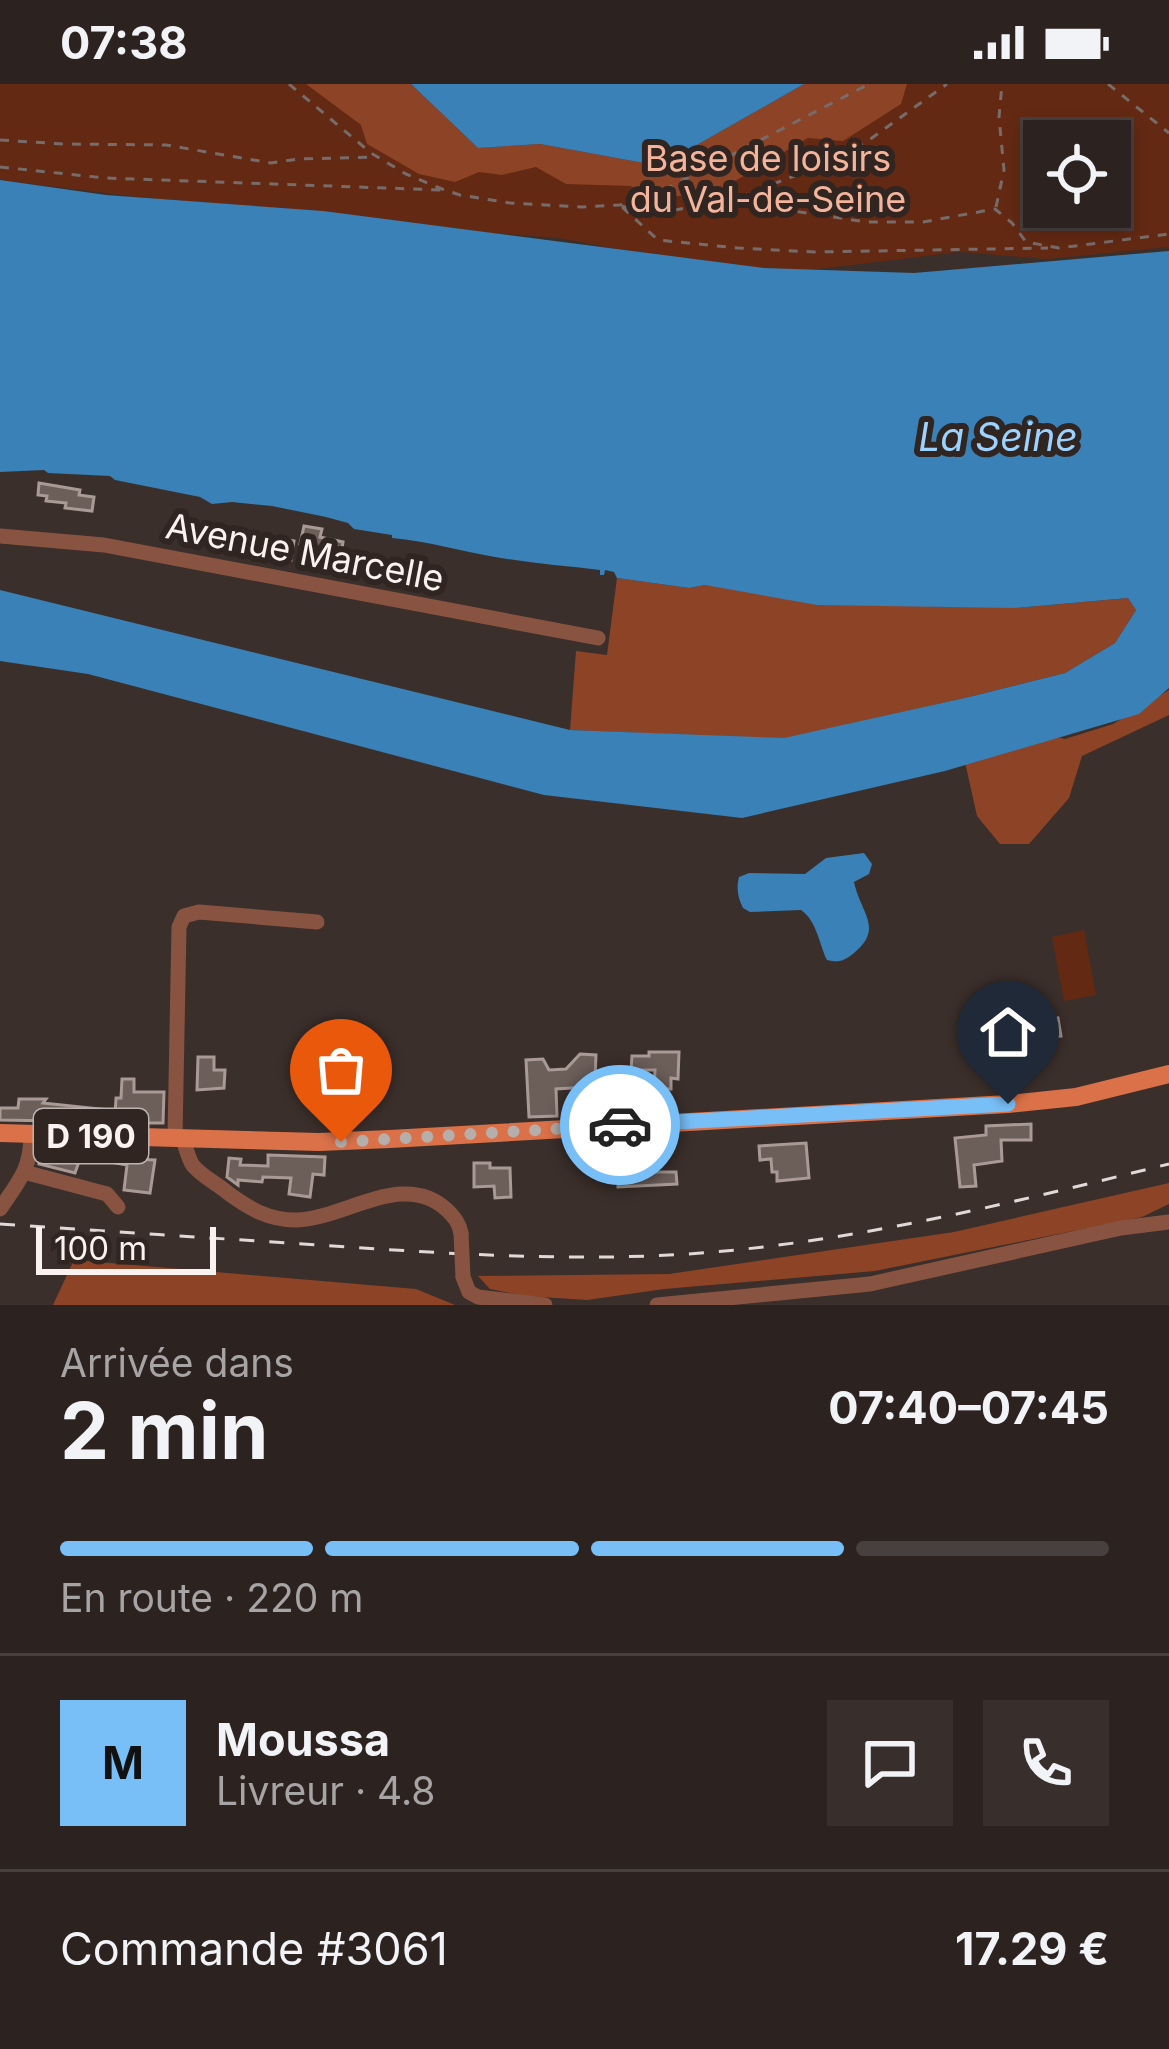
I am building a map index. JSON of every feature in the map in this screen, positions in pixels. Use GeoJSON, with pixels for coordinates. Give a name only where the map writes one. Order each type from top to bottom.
{"type":"FeatureCollection","features":[{"type":"Feature","properties":{"kind":"main road","name":"D 190"},"geometry":{"type":"LineString","coordinates":[[0,1133],[341,1142],[1008,1104],[1076,1097],[1169,1074]]}},
{"type":"Feature","properties":{"kind":"street","name":"Avenue Marcelle"},"geometry":{"type":"LineString","coordinates":[[0,536],[104,544],[598,638]]}},
{"type":"Feature","properties":{"kind":"street"},"geometry":{"type":"LineString","coordinates":[[316,922],[200,912],[184,916],[178,927],[178,1137],[193,1165],[260,1214],[280,1219],[310,1219],[394,1195],[415,1193],[431,1198],[458,1222],[466,1292],[545,1305]]}},
{"type":"Feature","properties":{"kind":"street"},"geometry":{"type":"LineString","coordinates":[[0,1209],[24,1172],[31,1155],[31,1134]]}},
{"type":"Feature","properties":{"kind":"street"},"geometry":{"type":"LineString","coordinates":[[24,1172],[106,1194],[118,1207]]}},
{"type":"Feature","properties":{"kind":"street"},"geometry":{"type":"LineString","coordinates":[[657,1305],[870,1284],[1121,1228],[1169,1222]]}},
{"type":"Feature","properties":{"kind":"path"},"geometry":{"type":"LineString","coordinates":[[289,84],[406,174],[460,195],[583,207],[620,205],[660,192],[869,84]]}},
{"type":"Feature","properties":{"kind":"path"},"geometry":{"type":"LineString","coordinates":[[620,205],[648,215],[734,199],[824,165],[865,143],[946,84]]}},
{"type":"Feature","properties":{"kind":"path"},"geometry":{"type":"LineString","coordinates":[[995,209],[1004,170],[999,117],[1002,84]]}},
{"type":"Feature","properties":{"kind":"path"},"geometry":{"type":"LineString","coordinates":[[1108,84],[1169,133]]}},
{"type":"Feature","properties":{"kind":"path"},"geometry":{"type":"LineString","coordinates":[[0,140],[166,145],[271,164],[379,157]]}},
{"type":"Feature","properties":{"kind":"path"},"geometry":{"type":"LineString","coordinates":[[0,167],[104,178],[442,189]]}},
{"type":"Feature","properties":{"kind":"path"},"geometry":{"type":"LineString","coordinates":[[734,199],[866,222],[923,222],[995,209],[1026,242],[1059,248]]}},
{"type":"Feature","properties":{"kind":"path"},"geometry":{"type":"LineString","coordinates":[[620,205],[658,240],[738,248],[814,252],[1059,248],[1169,234]]}},
{"type":"Feature","properties":{"kind":"green space","name":"Base de loisirs du Val-de-Seine"},"geometry":{"type":"Polygon","coordinates":[[[0,84],[1169,84],[1169,247],[1047,259],[960,252],[759,276],[559,238],[349,223],[0,180],[0,84]]]}},
{"type":"Feature","properties":{"kind":"green space"},"geometry":{"type":"Polygon","coordinates":[[[1084,930],[1096,995],[1064,1001],[1052,937],[1084,930]]]}},
{"type":"Feature","properties":{"kind":"shaded area"},"geometry":{"type":"Polygon","coordinates":[[[306,84],[411,84],[478,148],[540,144],[660,166],[804,84],[907,84],[901,104],[843,141],[808,138],[713,194],[661,197],[630,186],[566,184],[536,167],[502,175],[479,172],[455,182],[419,174],[367,144],[361,125],[306,84]]]}},
{"type":"Feature","properties":{"kind":"shaded area"},"geometry":{"type":"Polygon","coordinates":[[[617,578],[689,588],[705,585],[1015,608],[1128,598],[1136,610],[1115,643],[1065,673],[784,739],[570,730],[576,651],[607,655],[617,578]]]}},
{"type":"Feature","properties":{"kind":"shaded area"},"geometry":{"type":"Polygon","coordinates":[[[1169,690],[1169,715],[1082,756],[1069,798],[1029,844],[1000,844],[977,816],[963,753],[1048,735],[1065,739],[1113,724],[1169,690]]]}},
{"type":"Feature","properties":{"kind":"shaded area"},"geometry":{"type":"Polygon","coordinates":[[[1169,1183],[1169,1204],[1142,1217],[875,1271],[587,1300],[490,1289],[478,1276],[669,1274],[954,1232],[1169,1183]]]}},
{"type":"Feature","properties":{"kind":"shaded area"},"geometry":{"type":"Polygon","coordinates":[[[74,1260],[416,1289],[455,1305],[53,1305],[74,1260]]]}},
{"type":"Feature","properties":{"kind":"water"},"geometry":{"type":"Polygon","coordinates":[[[411,84],[804,84],[660,166],[540,144],[478,148],[411,84]]]}},
{"type":"Feature","properties":{"kind":"water","name":"La Seine"},"geometry":{"type":"Polygon","coordinates":[[[0,180],[106,195],[323,211],[764,268],[914,273],[1169,251],[1169,688],[1139,714],[945,771],[742,818],[544,795],[88,674],[0,661],[0,590],[570,730],[784,738],[1065,673],[1115,643],[1136,610],[1128,598],[1015,608],[817,605],[495,557],[392,538],[272,506],[212,504],[110,476],[0,472],[0,180]]]}},
{"type":"Feature","properties":{"kind":"water"},"geometry":{"type":"Polygon","coordinates":[[[864,853],[872,864],[869,874],[854,882],[868,920],[868,936],[844,960],[827,960],[814,926],[801,910],[750,912],[741,904],[739,877],[805,874],[826,858],[864,853]]]}},
{"type":"Feature","properties":{"kind":"building"},"geometry":{"type":"Polygon","coordinates":[[[39,483],[94,497],[92,511],[46,501],[47,496],[38,495],[39,483]]]}},
{"type":"Feature","properties":{"kind":"building"},"geometry":{"type":"Polygon","coordinates":[[[304,526],[322,529],[320,537],[343,542],[340,561],[320,558],[313,547],[300,544],[304,526]]]}},
{"type":"Feature","properties":{"kind":"building"},"geometry":{"type":"Polygon","coordinates":[[[246,537],[278,544],[279,538],[294,541],[291,560],[243,554],[246,537]]]}},
{"type":"Feature","properties":{"kind":"building"},"geometry":{"type":"Polygon","coordinates":[[[1058,1018],[1061,1036],[964,1051],[962,1041],[1058,1018]]]}},
{"type":"Feature","properties":{"kind":"building"},"geometry":{"type":"Polygon","coordinates":[[[649,1052],[679,1052],[678,1079],[671,1078],[667,1094],[654,1094],[655,1070],[631,1070],[632,1056],[649,1056],[649,1052]]]}},
{"type":"Feature","properties":{"kind":"building"},"geometry":{"type":"Polygon","coordinates":[[[580,1054],[596,1055],[595,1079],[588,1087],[556,1089],[557,1116],[529,1117],[526,1060],[543,1059],[549,1070],[566,1069],[580,1054]]]}},
{"type":"Feature","properties":{"kind":"building"},"geometry":{"type":"Polygon","coordinates":[[[198,1057],[214,1057],[214,1070],[225,1070],[224,1088],[197,1090],[198,1057]]]}},
{"type":"Feature","properties":{"kind":"building"},"geometry":{"type":"Polygon","coordinates":[[[122,1079],[134,1079],[134,1092],[164,1092],[163,1123],[133,1123],[133,1116],[115,1116],[122,1079]]]}},
{"type":"Feature","properties":{"kind":"building"},"geometry":{"type":"Polygon","coordinates":[[[19,1099],[110,1110],[110,1122],[0,1120],[0,1108],[18,1108],[19,1099]]]}},
{"type":"Feature","properties":{"kind":"building"},"geometry":{"type":"Polygon","coordinates":[[[1031,1124],[1031,1140],[1001,1140],[1002,1161],[974,1165],[976,1186],[960,1187],[955,1138],[986,1135],[986,1126],[1031,1124]]]}},
{"type":"Feature","properties":{"kind":"building"},"geometry":{"type":"Polygon","coordinates":[[[806,1143],[809,1178],[777,1181],[771,1159],[760,1160],[759,1146],[806,1143]]]}},
{"type":"Feature","properties":{"kind":"building"},"geometry":{"type":"Polygon","coordinates":[[[105,1149],[129,1150],[129,1159],[155,1160],[150,1193],[124,1190],[127,1165],[104,1161],[105,1149]]]}},
{"type":"Feature","properties":{"kind":"building"},"geometry":{"type":"Polygon","coordinates":[[[42,1150],[83,1150],[75,1173],[39,1164],[42,1150]]]}},
{"type":"Feature","properties":{"kind":"building"},"geometry":{"type":"Polygon","coordinates":[[[268,1155],[325,1157],[324,1175],[313,1174],[310,1197],[289,1194],[291,1178],[238,1180],[238,1185],[227,1177],[229,1158],[241,1159],[240,1165],[268,1166],[268,1155]]]}},
{"type":"Feature","properties":{"kind":"building"},"geometry":{"type":"Polygon","coordinates":[[[474,1163],[510,1168],[511,1197],[495,1198],[494,1186],[474,1187],[474,1163]]]}},
{"type":"Feature","properties":{"kind":"building"},"geometry":{"type":"Polygon","coordinates":[[[676,1172],[677,1184],[618,1187],[618,1174],[676,1172]]]}},
{"type":"Feature","properties":{"kind":"railway"},"geometry":{"type":"LineString","coordinates":[[0,1224],[502,1256],[688,1254],[870,1231],[1169,1164]]}},
{"type":"Feature","properties":{"kind":"way so far"},"geometry":{"type":"LineString","coordinates":[[341,1142],[620,1125]]}},
{"type":"Feature","properties":{"kind":"route"},"geometry":{"type":"LineString","coordinates":[[620,1125],[1008,1104]]}}]}
